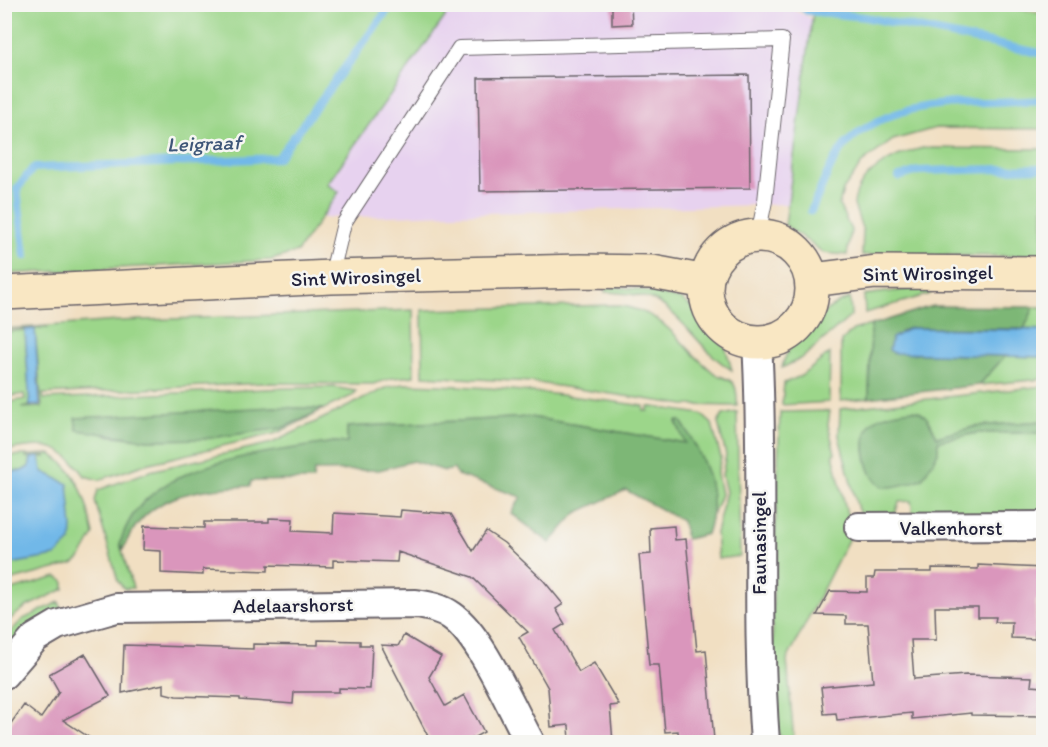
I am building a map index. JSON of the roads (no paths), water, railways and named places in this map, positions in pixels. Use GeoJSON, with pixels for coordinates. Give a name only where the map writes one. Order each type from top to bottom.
{"type":"FeatureCollection","features":[{"type":"Feature","properties":{"kind":"main road"},"geometry":{"type":"LineString","coordinates":[[758,235],[773,237],[799,253],[812,280],[813,296],[800,324],[780,338],[757,342],[739,339],[724,330],[710,308],[706,282],[710,267],[724,249],[743,237],[758,235]]}},
{"type":"Feature","properties":{"kind":"main road","name":"Sint Wirosingel"},"geometry":{"type":"LineString","coordinates":[[4,293],[332,277],[621,271],[652,272],[706,282]]}},
{"type":"Feature","properties":{"kind":"main road","name":"Sint Wirosingel"},"geometry":{"type":"LineString","coordinates":[[812,280],[876,272],[1044,273]]}},
{"type":"Feature","properties":{"kind":"street","name":"Faunasingel"},"geometry":{"type":"LineString","coordinates":[[757,342],[759,662],[765,742]]}},
{"type":"Feature","properties":{"kind":"street","name":"Valkenhorst"},"geometry":{"type":"LineString","coordinates":[[859,527],[1044,526]]}},
{"type":"Feature","properties":{"kind":"street","name":"Adelaarshorst"},"geometry":{"type":"LineString","coordinates":[[4,674],[35,638],[57,625],[116,608],[416,604],[436,608],[452,616],[471,634],[530,742]]}},
{"type":"Feature","properties":{"kind":"lane"},"geometry":{"type":"LineString","coordinates":[[332,277],[344,223],[459,48],[782,40],[765,201],[758,235]]}},
{"type":"Feature","properties":{"kind":"water"},"geometry":{"type":"Polygon","coordinates":[[[910,328],[1043,330],[1043,357],[894,353],[889,350],[892,338],[910,328]]]}},
{"type":"Feature","properties":{"kind":"water"},"geometry":{"type":"Polygon","coordinates":[[[35,329],[40,405],[30,406],[25,330],[35,329]]]}},
{"type":"Feature","properties":{"kind":"water"},"geometry":{"type":"Polygon","coordinates":[[[40,457],[42,471],[68,484],[71,541],[55,556],[5,565],[5,472],[22,471],[29,467],[31,458],[40,457]]]}},
{"type":"Feature","properties":{"kind":"waterway"},"geometry":{"type":"LineString","coordinates":[[4,11],[11,4]]}},
{"type":"Feature","properties":{"kind":"waterway","name":"Leigraaf"},"geometry":{"type":"LineString","coordinates":[[25,256],[17,189],[33,168],[278,158],[392,4]]}},
{"type":"Feature","properties":{"kind":"waterway"},"geometry":{"type":"LineString","coordinates":[[799,4],[807,11],[865,17],[1044,54]]}},
{"type":"Feature","properties":{"kind":"waterway"},"geometry":{"type":"LineString","coordinates":[[811,211],[831,166],[842,149],[868,126],[891,115],[941,104],[1044,100]]}},
{"type":"Feature","properties":{"kind":"waterway"},"geometry":{"type":"LineString","coordinates":[[899,177],[918,171],[1044,168]]}}]}
